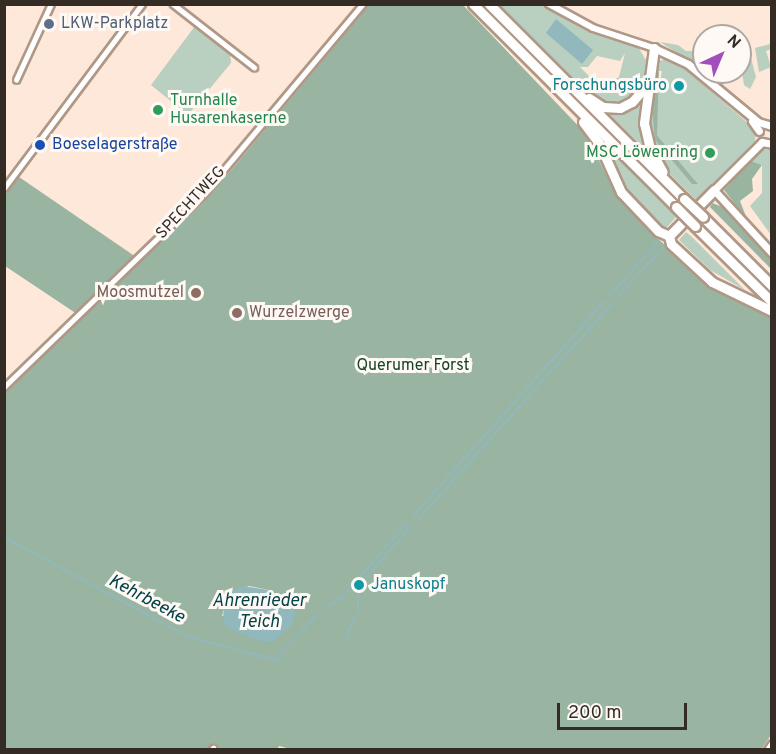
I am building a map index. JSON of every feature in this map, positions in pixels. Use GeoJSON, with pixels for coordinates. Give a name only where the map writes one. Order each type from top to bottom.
{"type":"FeatureCollection","features":[{"type":"Feature","properties":{"kind":"highway"},"geometry":{"type":"LineString","coordinates":[[473,4],[771,302]]}},
{"type":"Feature","properties":{"kind":"highway"},"geometry":{"type":"LineString","coordinates":[[489,4],[771,286]]}},
{"type":"Feature","properties":{"kind":"highway"},"geometry":{"type":"LineString","coordinates":[[654,48],[646,85],[643,117],[647,143],[682,197]]}},
{"type":"Feature","properties":{"kind":"highway"},"geometry":{"type":"LineString","coordinates":[[565,81],[596,103],[612,108],[632,102],[646,85]]}},
{"type":"Feature","properties":{"kind":"highway"},"geometry":{"type":"LineString","coordinates":[[567,98],[598,143],[621,192],[660,233],[669,236]]}},
{"type":"Feature","properties":{"kind":"highway"},"geometry":{"type":"LineString","coordinates":[[669,236],[714,190]]}},
{"type":"Feature","properties":{"kind":"highway"},"geometry":{"type":"LineString","coordinates":[[669,236],[671,244],[708,279],[771,311]]}},
{"type":"Feature","properties":{"kind":"main road"},"geometry":{"type":"LineString","coordinates":[[654,48],[696,69],[747,114],[759,131],[762,142]]}},
{"type":"Feature","properties":{"kind":"main road"},"geometry":{"type":"LineString","coordinates":[[747,114],[769,125]]}},
{"type":"Feature","properties":{"kind":"main road"},"geometry":{"type":"LineString","coordinates":[[759,131],[769,125]]}},
{"type":"Feature","properties":{"kind":"main road"},"geometry":{"type":"LineString","coordinates":[[762,142],[771,144]]}},
{"type":"Feature","properties":{"kind":"main road"},"geometry":{"type":"LineString","coordinates":[[762,142],[714,190],[771,253]]}},
{"type":"Feature","properties":{"kind":"main road"},"geometry":{"type":"LineString","coordinates":[[768,750],[771,744]]}},
{"type":"Feature","properties":{"kind":"street"},"geometry":{"type":"LineString","coordinates":[[16,80],[51,4]]}},
{"type":"Feature","properties":{"kind":"street"},"geometry":{"type":"LineString","coordinates":[[4,188],[142,4]]}},
{"type":"Feature","properties":{"kind":"street"},"geometry":{"type":"LineString","coordinates":[[173,4],[254,68]]}},
{"type":"Feature","properties":{"kind":"street","name":"SPECHTWEG"},"geometry":{"type":"LineString","coordinates":[[5,387],[205,192],[363,4]]}},
{"type":"Feature","properties":{"kind":"street"},"geometry":{"type":"LineString","coordinates":[[549,4],[593,28],[654,48]]}},
{"type":"Feature","properties":{"kind":"green space","name":"Querumer Forst"},"geometry":{"type":"Polygon","coordinates":[[[369,5],[463,5],[586,134],[614,191],[641,223],[704,281],[771,318],[771,735],[761,750],[295,750],[279,746],[277,750],[5,749],[4,392],[228,174],[369,5]],[[249,586],[228,594],[222,616],[295,612],[269,590],[249,586]]]}},
{"type":"Feature","properties":{"kind":"green space"},"geometry":{"type":"Polygon","coordinates":[[[500,5],[542,5],[587,31],[639,48],[645,59],[657,62],[667,58],[678,63],[692,75],[692,84],[702,84],[756,130],[755,141],[696,200],[500,5]],[[625,53],[620,61],[597,56],[588,67],[580,67],[600,87],[619,77],[625,53]],[[657,71],[655,140],[698,184],[657,135],[656,107],[662,71],[657,71]]]}},
{"type":"Feature","properties":{"kind":"green space"},"geometry":{"type":"Polygon","coordinates":[[[195,26],[230,53],[231,63],[188,115],[151,85],[195,26]]]}},
{"type":"Feature","properties":{"kind":"green space"},"geometry":{"type":"Polygon","coordinates":[[[660,42],[678,45],[686,51],[692,51],[692,62],[660,42]]]}},
{"type":"Feature","properties":{"kind":"green space"},"geometry":{"type":"Polygon","coordinates":[[[770,44],[771,49],[766,51],[771,67],[759,72],[755,48],[770,44]]]}},
{"type":"Feature","properties":{"kind":"green space"},"geometry":{"type":"Polygon","coordinates":[[[752,62],[756,77],[750,89],[744,85],[752,84],[752,62]]]}},
{"type":"Feature","properties":{"kind":"green space"},"geometry":{"type":"Polygon","coordinates":[[[659,69],[657,135],[698,184],[692,184],[655,140],[651,99],[659,69]]]}},
{"type":"Feature","properties":{"kind":"green space"},"geometry":{"type":"Polygon","coordinates":[[[600,140],[676,217],[663,232],[623,187],[600,140]]]}},
{"type":"Feature","properties":{"kind":"green space"},"geometry":{"type":"Polygon","coordinates":[[[763,149],[772,150],[771,235],[750,206],[762,193],[762,165],[751,161],[763,149]]]}},
{"type":"Feature","properties":{"kind":"green space"},"geometry":{"type":"Polygon","coordinates":[[[751,161],[762,165],[752,179],[753,191],[740,201],[747,219],[724,190],[751,161]]]}},
{"type":"Feature","properties":{"kind":"green space"},"geometry":{"type":"Polygon","coordinates":[[[19,177],[136,257],[77,314],[5,266],[4,196],[19,177]]]}},
{"type":"Feature","properties":{"kind":"green space"},"geometry":{"type":"Polygon","coordinates":[[[712,203],[723,207],[771,258],[771,269],[710,207],[712,203]]]}},
{"type":"Feature","properties":{"kind":"green space"},"geometry":{"type":"Polygon","coordinates":[[[686,232],[745,290],[710,270],[679,240],[686,232]]]}},
{"type":"Feature","properties":{"kind":"water"},"geometry":{"type":"Polygon","coordinates":[[[556,19],[593,50],[582,64],[546,33],[556,19]]]}},
{"type":"Feature","properties":{"kind":"water","name":"Ahrenrieder Teich"},"geometry":{"type":"Polygon","coordinates":[[[242,586],[269,590],[296,612],[291,626],[273,641],[261,641],[227,628],[223,621],[224,603],[228,594],[242,586]]]}},
{"type":"Feature","properties":{"kind":"waterway"},"geometry":{"type":"LineString","coordinates":[[610,295],[657,243]]}},
{"type":"Feature","properties":{"kind":"waterway"},"geometry":{"type":"LineString","coordinates":[[617,298],[663,248]]}},
{"type":"Feature","properties":{"kind":"waterway"},"geometry":{"type":"LineString","coordinates":[[413,516],[604,302]]}},
{"type":"Feature","properties":{"kind":"waterway"},"geometry":{"type":"LineString","coordinates":[[418,520],[612,304]]}},
{"type":"Feature","properties":{"kind":"waterway"},"geometry":{"type":"LineString","coordinates":[[325,607],[342,598],[407,523]]}},
{"type":"Feature","properties":{"kind":"waterway"},"geometry":{"type":"LineString","coordinates":[[366,578],[411,527]]}},
{"type":"Feature","properties":{"kind":"waterway","name":"Kehrbeeke"},"geometry":{"type":"LineString","coordinates":[[4,537],[189,637],[284,662]]}},
{"type":"Feature","properties":{"kind":"waterway"},"geometry":{"type":"LineString","coordinates":[[358,612],[358,595],[367,583]]}},
{"type":"Feature","properties":{"kind":"waterway"},"geometry":{"type":"LineString","coordinates":[[274,660],[317,615]]}},
{"type":"Feature","properties":{"kind":"waterway"},"geometry":{"type":"LineString","coordinates":[[350,642],[346,635],[355,617]]}},
{"type":"Feature","properties":{"kind":"place","name":"LKW-Parkplatz"},"geometry":{"type":"Point","coordinates":[49,24]}},
{"type":"Feature","properties":{"kind":"place","name":"Forschungsbüro"},"geometry":{"type":"Point","coordinates":[679,86]}},
{"type":"Feature","properties":{"kind":"place","name":"Turnhalle Husarenkaserne"},"geometry":{"type":"Point","coordinates":[158,110]}},
{"type":"Feature","properties":{"kind":"place","name":"Boeselagerstraße"},"geometry":{"type":"Point","coordinates":[40,145]}},
{"type":"Feature","properties":{"kind":"place","name":"MSC Löwenring"},"geometry":{"type":"Point","coordinates":[710,153]}},
{"type":"Feature","properties":{"kind":"place","name":"Moosmutzel"},"geometry":{"type":"Point","coordinates":[196,293]}},
{"type":"Feature","properties":{"kind":"place","name":"Wurzelzwerge"},"geometry":{"type":"Point","coordinates":[237,313]}},
{"type":"Feature","properties":{"kind":"place","name":"Januskopf"},"geometry":{"type":"Point","coordinates":[359,585]}}]}
